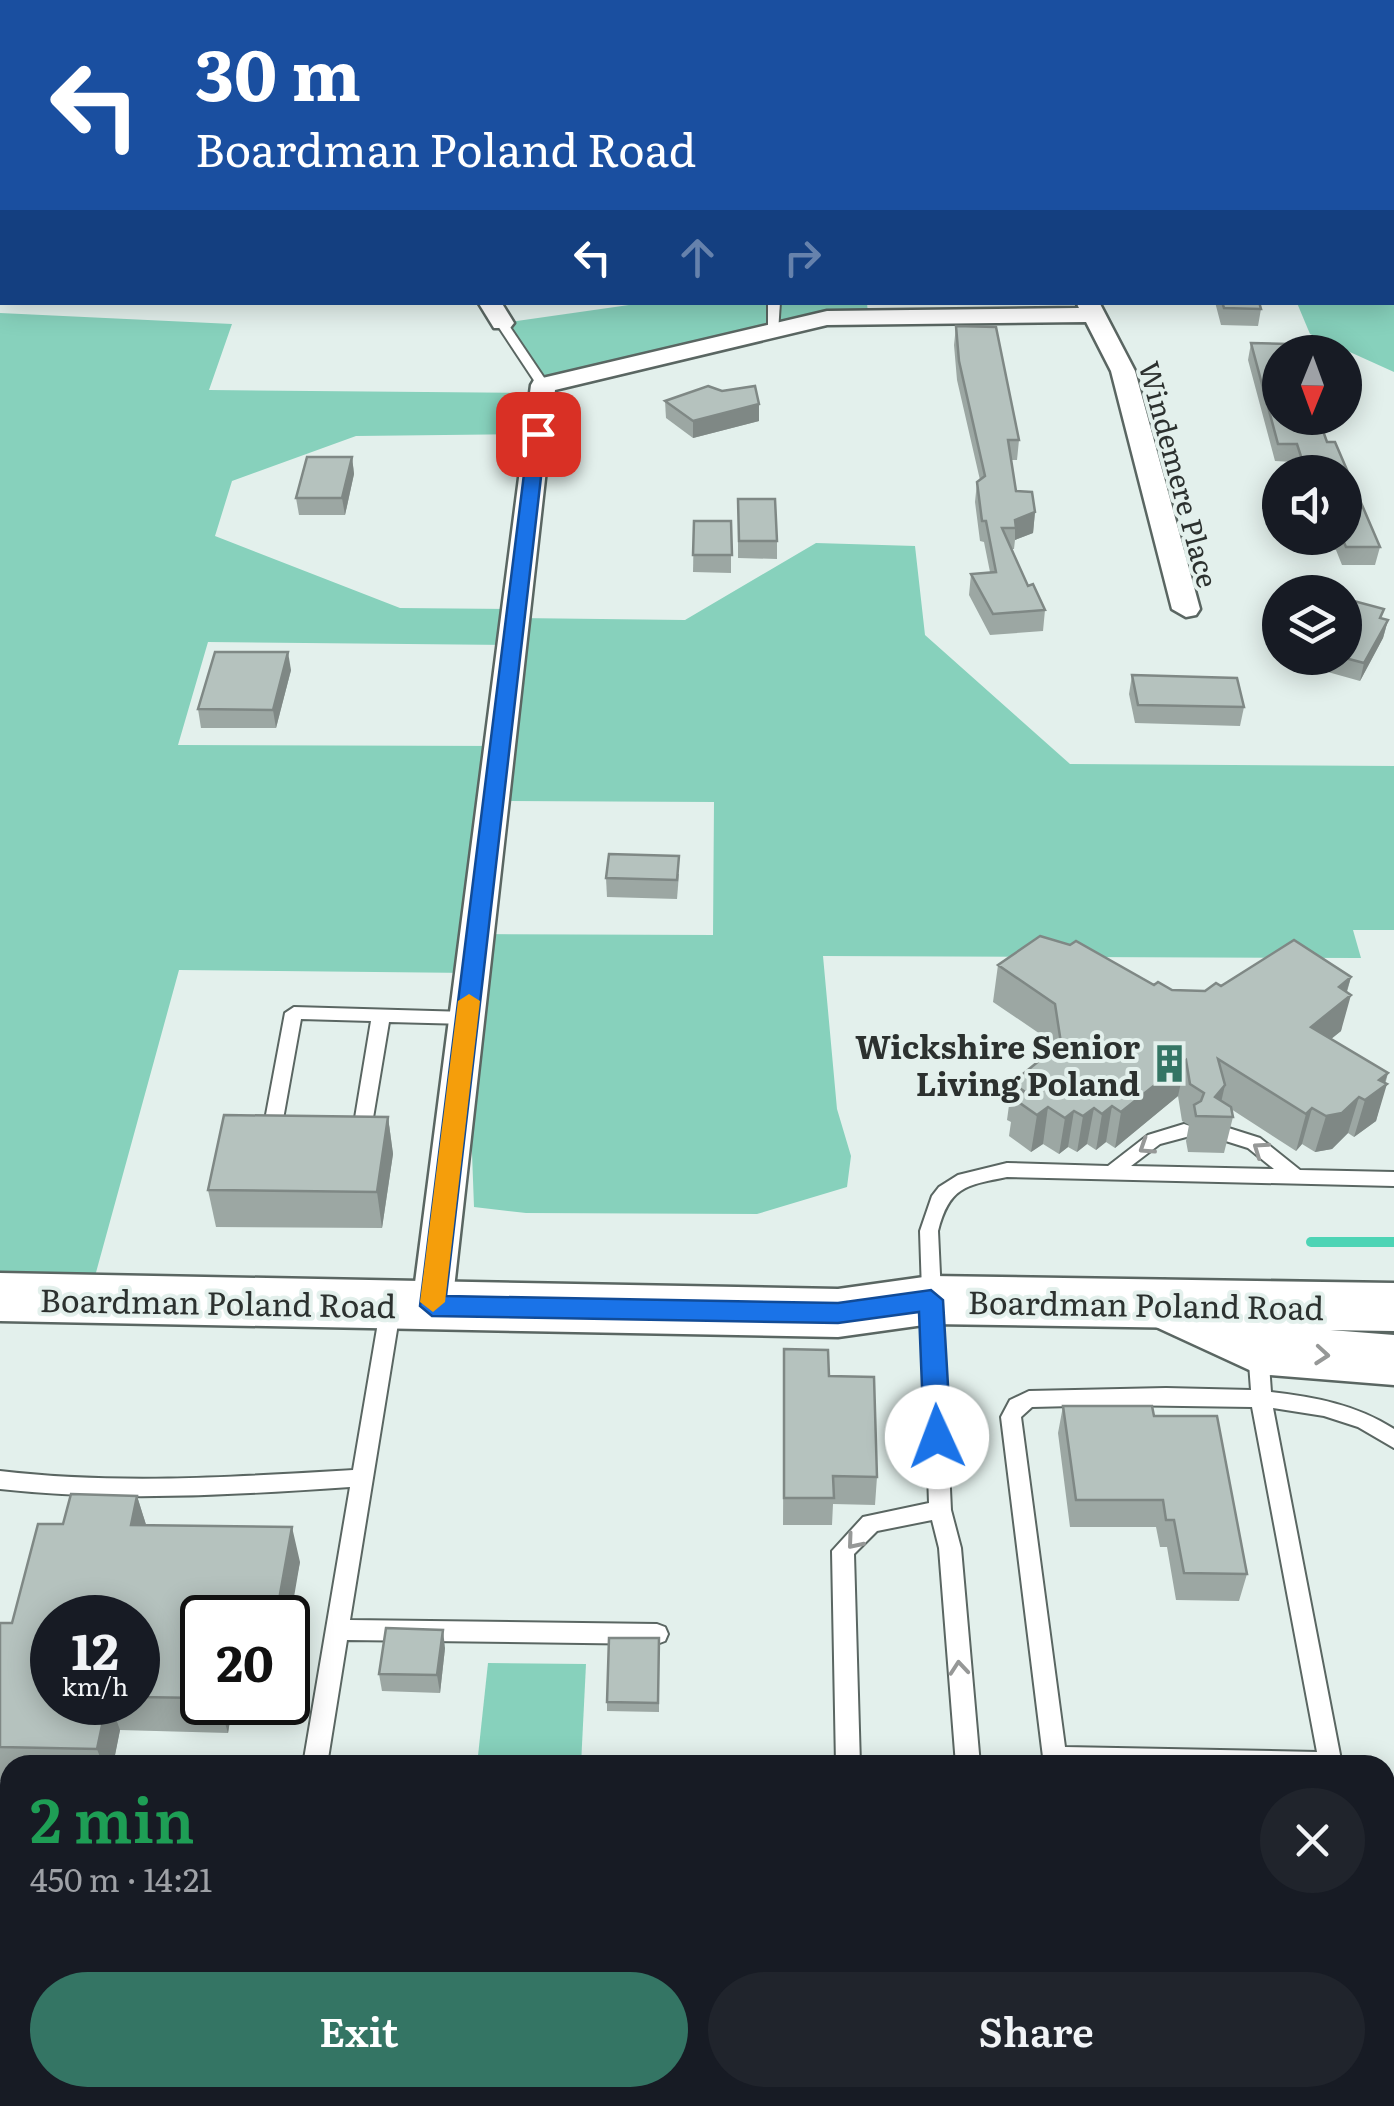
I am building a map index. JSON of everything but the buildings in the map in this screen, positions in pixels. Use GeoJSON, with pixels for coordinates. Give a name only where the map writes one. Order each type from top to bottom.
{"type":"FeatureCollection","features":[{"type":"Feature","properties":{"kind":"main road","name":"Boardman Poland Road"},"geometry":{"type":"LineString","coordinates":[[0,1296],[838,1313],[931,1300],[1165,1304],[1258,1351],[1394,1306]]}},
{"type":"Feature","properties":{"kind":"main road"},"geometry":{"type":"LineString","coordinates":[[1258,1351],[1394,1360]]}},
{"type":"Feature","properties":{"kind":"street"},"geometry":{"type":"LineString","coordinates":[[412,1305],[467,1018],[542,385],[853,314],[1089,309]]}},
{"type":"Feature","properties":{"kind":"street","name":"Windemere Place"},"geometry":{"type":"LineString","coordinates":[[1089,309],[1122,371],[1186,609]]}},
{"type":"Feature","properties":{"kind":"lane"},"geometry":{"type":"LineString","coordinates":[[774,305],[774,330]]}},
{"type":"Feature","properties":{"kind":"lane"},"geometry":{"type":"LineString","coordinates":[[496,313],[542,385]]}},
{"type":"Feature","properties":{"kind":"lane"},"geometry":{"type":"LineString","coordinates":[[288,1136],[270,1136],[294,1014],[467,1018]]}},
{"type":"Feature","properties":{"kind":"lane"},"geometry":{"type":"LineString","coordinates":[[343,1137],[361,1137],[381,1015]]}},
{"type":"Feature","properties":{"kind":"lane"},"geometry":{"type":"LineString","coordinates":[[1112,1172],[1139,1149],[1170,1132],[1184,1131]]}},
{"type":"Feature","properties":{"kind":"lane"},"geometry":{"type":"LineString","coordinates":[[1219,1132],[1254,1143],[1296,1176]]}},
{"type":"Feature","properties":{"kind":"lane"},"geometry":{"type":"LineString","coordinates":[[967,1755],[950,1548],[940,1510],[929,1231],[935,1200],[958,1180],[1007,1170],[1394,1179]]}},
{"type":"Feature","properties":{"kind":"lane"},"geometry":{"type":"LineString","coordinates":[[317,1755],[362,1478],[412,1305]]}},
{"type":"Feature","properties":{"kind":"lane"},"geometry":{"type":"LineString","coordinates":[[1258,1351],[1264,1425],[1330,1755]]}},
{"type":"Feature","properties":{"kind":"lane"},"geometry":{"type":"LineString","coordinates":[[1056,1755],[1011,1417],[1017,1406],[1029,1399],[1258,1351],[1344,1410],[1380,1426],[1394,1440]]}},
{"type":"Feature","properties":{"kind":"lane"},"geometry":{"type":"LineString","coordinates":[[0,1480],[43,1486],[209,1487],[362,1478]]}},
{"type":"Feature","properties":{"kind":"lane"},"geometry":{"type":"LineString","coordinates":[[848,1755],[843,1551],[871,1523],[940,1510]]}},
{"type":"Feature","properties":{"kind":"lane"},"geometry":{"type":"LineString","coordinates":[[338,1630],[657,1634]]}},
{"type":"Feature","properties":{"kind":"green space"},"geometry":{"type":"Polygon","coordinates":[[[629,305],[867,305],[868,314],[543,385],[502,323],[629,305]]]}},
{"type":"Feature","properties":{"kind":"green space"},"geometry":{"type":"Polygon","coordinates":[[[1298,305],[1394,305],[1394,372],[1362,358],[1362,335],[1312,335],[1298,305]]]}},
{"type":"Feature","properties":{"kind":"green space"},"geometry":{"type":"Polygon","coordinates":[[[0,313],[232,324],[209,390],[542,393],[537,434],[356,436],[232,481],[215,536],[400,608],[518,609],[517,618],[685,620],[816,543],[915,546],[925,635],[1070,764],[1394,766],[1394,930],[1353,930],[1361,958],[823,956],[837,1109],[851,1156],[847,1187],[757,1214],[526,1213],[474,1207],[467,1018],[472,973],[179,970],[89,1298],[0,1297],[0,313]],[[208,642],[178,745],[500,746],[512,645],[208,642]],[[495,801],[478,934],[713,935],[714,802],[495,801]]]}},
{"type":"Feature","properties":{"kind":"green space"},"geometry":{"type":"Polygon","coordinates":[[[488,1663],[586,1664],[581,1755],[478,1755],[488,1663]]]}},
{"type":"Feature","properties":{"kind":"waterway"},"geometry":{"type":"LineString","coordinates":[[1311,1242],[1394,1242]]}},
{"type":"Feature","properties":{"kind":"slow traffic"},"geometry":{"type":"LineString","coordinates":[[433,1302],[469,1001]]}},
{"type":"Feature","properties":{"kind":"place","name":"Wickshire Senior Living Poland"},"geometry":{"type":"Point","coordinates":[1170,1063]}},
{"type":"Feature","properties":{"kind":"route"},"geometry":{"type":"LineString","coordinates":[[538,434],[432,1306],[838,1313],[931,1300],[937,1437]]}}]}
